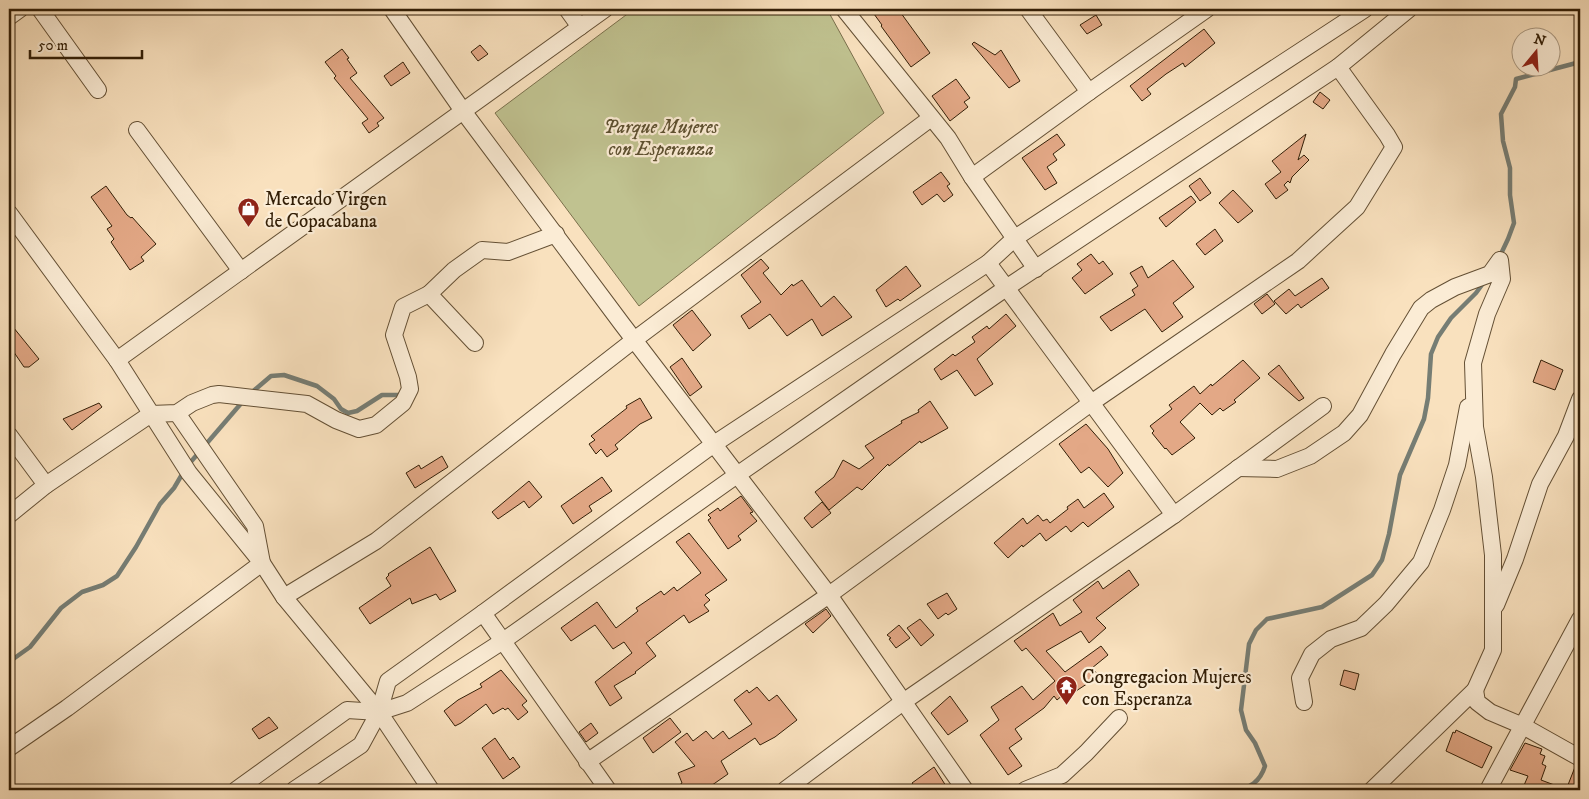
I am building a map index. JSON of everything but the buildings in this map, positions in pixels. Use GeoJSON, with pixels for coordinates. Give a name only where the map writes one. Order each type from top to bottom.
{"type":"FeatureCollection","features":[{"type":"Feature","properties":{"kind":"street"},"geometry":{"type":"LineString","coordinates":[[9,17],[20,9]]}},
{"type":"Feature","properties":{"kind":"street"},"geometry":{"type":"LineString","coordinates":[[40,9],[98,90]]}},
{"type":"Feature","properties":{"kind":"street"},"geometry":{"type":"LineString","coordinates":[[392,9],[463,111],[634,340],[829,595],[965,790]]}},
{"type":"Feature","properties":{"kind":"street"},"geometry":{"type":"LineString","coordinates":[[567,9],[580,27]]}},
{"type":"Feature","properties":{"kind":"street"},"geometry":{"type":"LineString","coordinates":[[117,360],[605,9]]}},
{"type":"Feature","properties":{"kind":"street"},"geometry":{"type":"LineString","coordinates":[[844,9],[948,138],[972,177],[1036,269]]}},
{"type":"Feature","properties":{"kind":"street"},"geometry":{"type":"LineString","coordinates":[[1028,9],[1089,92]]}},
{"type":"Feature","properties":{"kind":"street"},"geometry":{"type":"LineString","coordinates":[[972,177],[1207,9]]}},
{"type":"Feature","properties":{"kind":"street"},"geometry":{"type":"LineString","coordinates":[[294,790],[361,744],[379,712],[388,680],[483,614],[714,444],[988,263],[1015,238],[1365,9]]}},
{"type":"Feature","properties":{"kind":"street"},"geometry":{"type":"LineString","coordinates":[[236,790],[347,710],[379,712],[407,703],[503,641],[1006,288],[1338,67],[1409,9]]}},
{"type":"Feature","properties":{"kind":"street"},"geometry":{"type":"LineString","coordinates":[[587,762],[829,595],[1091,403],[1298,261],[1357,207],[1394,147],[1338,67]]}},
{"type":"Feature","properties":{"kind":"street"},"geometry":{"type":"LineString","coordinates":[[284,597],[376,540],[634,340],[931,118]]}},
{"type":"Feature","properties":{"kind":"street"},"geometry":{"type":"LineString","coordinates":[[137,130],[241,271]]}},
{"type":"Feature","properties":{"kind":"street"},"geometry":{"type":"LineString","coordinates":[[9,213],[117,360],[189,473],[262,563],[284,597],[379,712],[431,790]]}},
{"type":"Feature","properties":{"kind":"street"},"geometry":{"type":"LineString","coordinates":[[9,515],[46,484],[151,414],[177,413],[192,403],[212,394],[307,404],[336,420],[359,429],[376,424],[403,403],[410,389],[394,335],[403,307],[429,294],[454,270],[482,250],[508,252],[556,234]]}},
{"type":"Feature","properties":{"kind":"street"},"geometry":{"type":"LineString","coordinates":[[1238,468],[1277,469],[1310,456],[1344,433],[1360,415],[1393,354],[1421,308],[1456,286],[1490,274],[1500,260],[1502,279],[1486,314],[1473,363],[1475,427],[1484,477],[1493,555],[1493,650],[1475,690],[1372,790]]}},
{"type":"Feature","properties":{"kind":"street"},"geometry":{"type":"LineString","coordinates":[[988,263],[1174,515]]}},
{"type":"Feature","properties":{"kind":"street"},"geometry":{"type":"LineString","coordinates":[[429,294],[475,344]]}},
{"type":"Feature","properties":{"kind":"street"},"geometry":{"type":"LineString","coordinates":[[1304,702],[1300,678],[1312,654],[1331,640],[1361,628],[1386,604],[1421,562],[1442,510],[1457,465],[1473,386]]}},
{"type":"Feature","properties":{"kind":"street"},"geometry":{"type":"LineString","coordinates":[[1493,612],[1515,559],[1540,484],[1566,436],[1580,399]]}},
{"type":"Feature","properties":{"kind":"street"},"geometry":{"type":"LineString","coordinates":[[785,790],[903,702],[1174,515],[1323,406]]}},
{"type":"Feature","properties":{"kind":"street"},"geometry":{"type":"LineString","coordinates":[[177,413],[255,526],[262,563]]}},
{"type":"Feature","properties":{"kind":"street"},"geometry":{"type":"LineString","coordinates":[[9,435],[46,484]]}},
{"type":"Feature","properties":{"kind":"street"},"geometry":{"type":"LineString","coordinates":[[9,748],[67,708],[262,563]]}},
{"type":"Feature","properties":{"kind":"street"},"geometry":{"type":"LineString","coordinates":[[483,614],[608,790]]}},
{"type":"Feature","properties":{"kind":"street"},"geometry":{"type":"LineString","coordinates":[[1488,790],[1580,619]]}},
{"type":"Feature","properties":{"kind":"street"},"geometry":{"type":"LineString","coordinates":[[1475,690],[1477,702],[1490,712],[1523,726],[1580,758]]}},
{"type":"Feature","properties":{"kind":"street"},"geometry":{"type":"LineString","coordinates":[[1025,790],[1062,775],[1119,718]]}},
{"type":"Feature","properties":{"kind":"green space","name":"Parque Mujeres con Esperanza"},"geometry":{"type":"Polygon","coordinates":[[[634,9],[827,9],[884,113],[639,306],[495,113],[634,9]]]}},
{"type":"Feature","properties":{"kind":"waterway"},"geometry":{"type":"LineString","coordinates":[[1500,256],[1514,223],[1510,195],[1510,168],[1503,141],[1501,114],[1515,87],[1516,79],[1580,62]]}},
{"type":"Feature","properties":{"kind":"waterway"},"geometry":{"type":"LineString","coordinates":[[1235,790],[1245,788],[1254,783],[1263,772],[1265,766],[1255,743],[1246,730],[1241,710],[1249,644],[1256,630],[1267,619],[1322,607],[1372,575],[1382,560],[1400,475],[1424,419],[1428,398],[1431,354],[1438,337],[1451,318],[1476,293],[1484,282]]}},
{"type":"Feature","properties":{"kind":"waterway"},"geometry":{"type":"LineString","coordinates":[[251,393],[271,376],[284,375],[317,386],[334,399],[341,409],[348,413],[357,411],[382,395],[401,395]]}},
{"type":"Feature","properties":{"kind":"waterway"},"geometry":{"type":"LineString","coordinates":[[189,464],[244,400]]}},
{"type":"Feature","properties":{"kind":"waterway"},"geometry":{"type":"LineString","coordinates":[[9,662],[30,647],[61,608],[82,592],[103,585],[117,576],[160,504],[174,488],[184,471]]}},
{"type":"Feature","properties":{"kind":"place","name":"Mercado Virgen de Copacabana"},"geometry":{"type":"Point","coordinates":[249,228]}},
{"type":"Feature","properties":{"kind":"place","name":"Congregacion Mujeres con Esperanza"},"geometry":{"type":"Point","coordinates":[1066,706]}}]}
